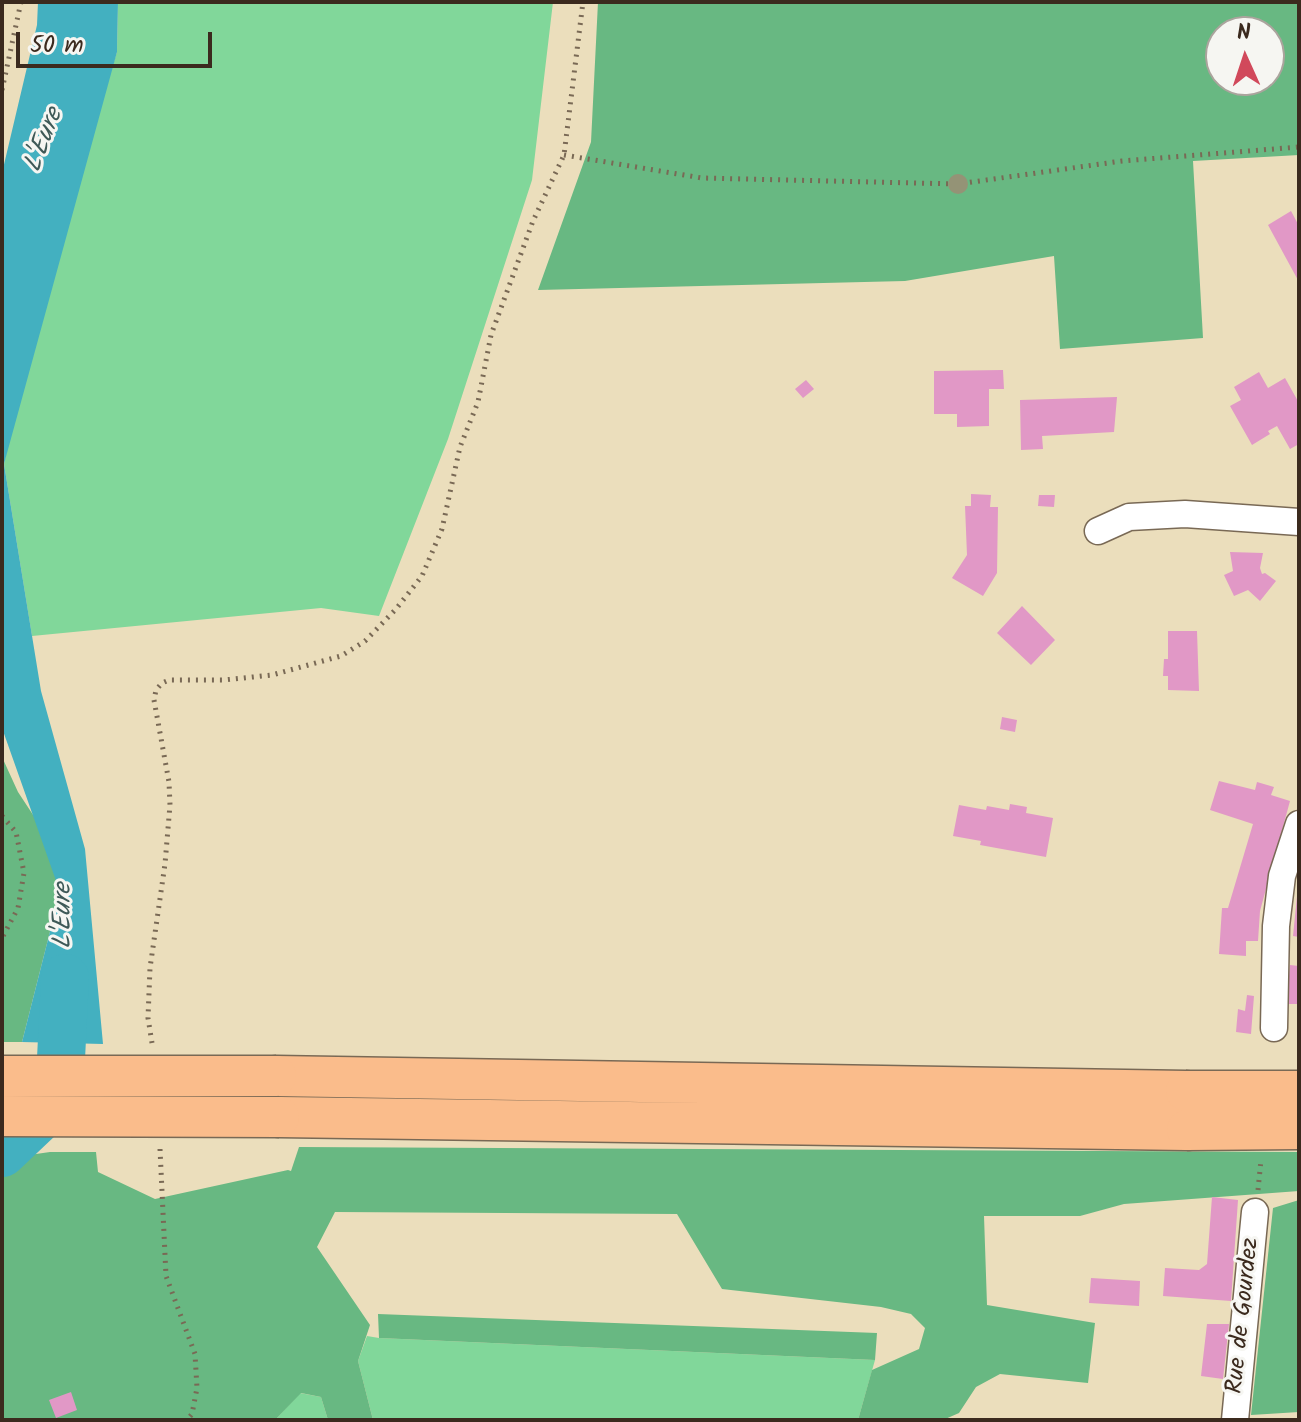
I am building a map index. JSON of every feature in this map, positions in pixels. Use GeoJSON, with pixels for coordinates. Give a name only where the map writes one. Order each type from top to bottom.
{"type":"FeatureCollection","features":[{"type":"Feature","properties":{"kind":"main road"},"geometry":{"type":"LineString","coordinates":[[2,1076],[276,1076],[1187,1111],[1299,1129]]}},
{"type":"Feature","properties":{"kind":"main road"},"geometry":{"type":"LineString","coordinates":[[2,1116],[1187,1111],[1299,1091]]}},
{"type":"Feature","properties":{"kind":"street"},"geometry":{"type":"LineString","coordinates":[[1098,531],[1129,517],[1185,514],[1299,522]]}},
{"type":"Feature","properties":{"kind":"street"},"geometry":{"type":"LineString","coordinates":[[1274,1028],[1280,888],[1299,824]]}},
{"type":"Feature","properties":{"kind":"street","name":"Rue de Gourdez"},"geometry":{"type":"LineString","coordinates":[[1235,1420],[1255,1212]]}},
{"type":"Feature","properties":{"kind":"path"},"geometry":{"type":"LineString","coordinates":[[2,90],[21,2]]}},
{"type":"Feature","properties":{"kind":"path"},"geometry":{"type":"LineString","coordinates":[[152,1041],[148,1018],[150,968],[170,805],[169,782],[154,700],[156,690],[169,680],[224,680],[272,675],[341,656],[365,641],[422,576],[442,529],[460,447],[478,402],[491,335],[533,221],[564,155],[583,2]]}},
{"type":"Feature","properties":{"kind":"path"},"geometry":{"type":"LineString","coordinates":[[564,155],[702,178],[958,184],[1122,161],[1299,147]]}},
{"type":"Feature","properties":{"kind":"path"},"geometry":{"type":"LineString","coordinates":[[2,816],[16,832],[24,873],[18,908],[2,938]]}},
{"type":"Feature","properties":{"kind":"path"},"geometry":{"type":"LineString","coordinates":[[162,1192],[166,1276],[195,1354],[197,1388],[192,1414],[187,1420]]}},
{"type":"Feature","properties":{"kind":"green space"},"geometry":{"type":"Polygon","coordinates":[[[118,2],[553,2],[532,180],[448,439],[379,616],[321,608],[32,636],[4,464],[41,285],[117,52],[118,2]]]}},
{"type":"Feature","properties":{"kind":"green space"},"geometry":{"type":"Polygon","coordinates":[[[598,2],[1299,2],[1299,155],[1193,161],[1203,338],[1060,349],[1054,256],[905,281],[538,290],[591,142],[598,2]]]}},
{"type":"Feature","properties":{"kind":"green space"},"geometry":{"type":"Polygon","coordinates":[[[2,757],[18,792],[43,830],[60,892],[22,1042],[2,1042],[2,757]]]}},
{"type":"Feature","properties":{"kind":"green space"},"geometry":{"type":"Polygon","coordinates":[[[299,1147],[1299,1152],[1299,1191],[1124,1204],[1080,1216],[984,1216],[987,1305],[1095,1323],[1088,1383],[1000,1374],[976,1387],[959,1413],[943,1420],[858,1420],[872,1370],[919,1349],[925,1328],[911,1314],[881,1307],[722,1289],[677,1214],[335,1212],[317,1247],[370,1325],[358,1361],[373,1420],[328,1420],[321,1397],[301,1393],[275,1420],[2,1420],[2,1168],[15,1157],[50,1152],[96,1152],[98,1172],[155,1199],[291,1171],[299,1147]]]}},
{"type":"Feature","properties":{"kind":"green space"},"geometry":{"type":"Polygon","coordinates":[[[1299,1200],[1299,1412],[1251,1415],[1273,1208],[1299,1200]]]}},
{"type":"Feature","properties":{"kind":"green space"},"geometry":{"type":"Polygon","coordinates":[[[378,1314],[877,1333],[875,1360],[379,1338],[378,1314]]]}},
{"type":"Feature","properties":{"kind":"green space"},"geometry":{"type":"Polygon","coordinates":[[[367,1336],[875,1360],[858,1420],[373,1420],[358,1361],[367,1336]]]}},
{"type":"Feature","properties":{"kind":"green space"},"geometry":{"type":"Polygon","coordinates":[[[300,1393],[321,1397],[328,1420],[275,1420],[300,1393]]]}},
{"type":"Feature","properties":{"kind":"water"},"geometry":{"type":"Polygon","coordinates":[[[38,2],[118,2],[117,52],[4,464],[41,691],[85,849],[103,1044],[22,1042],[60,892],[2,728],[2,173],[37,25],[38,2]]]}},
{"type":"Feature","properties":{"kind":"building"},"geometry":{"type":"Polygon","coordinates":[[[1291,211],[1299,226],[1299,282],[1268,225],[1291,211]]]}},
{"type":"Feature","properties":{"kind":"building"},"geometry":{"type":"Polygon","coordinates":[[[1003,370],[1004,389],[989,389],[989,426],[957,427],[957,414],[934,414],[934,371],[1003,370]]]}},
{"type":"Feature","properties":{"kind":"building"},"geometry":{"type":"Polygon","coordinates":[[[1259,372],[1268,388],[1285,378],[1299,403],[1299,444],[1290,449],[1277,426],[1252,445],[1230,406],[1241,400],[1234,387],[1259,372]]]}},
{"type":"Feature","properties":{"kind":"building"},"geometry":{"type":"Polygon","coordinates":[[[806,380],[814,389],[803,398],[795,389],[806,380]]]}},
{"type":"Feature","properties":{"kind":"building"},"geometry":{"type":"Polygon","coordinates":[[[1117,397],[1114,432],[1042,436],[1043,449],[1021,450],[1020,400],[1117,397]]]}},
{"type":"Feature","properties":{"kind":"building"},"geometry":{"type":"Polygon","coordinates":[[[971,494],[991,495],[990,507],[998,507],[997,573],[983,596],[952,578],[967,555],[965,506],[971,506],[971,494]]]}},
{"type":"Feature","properties":{"kind":"building"},"geometry":{"type":"Polygon","coordinates":[[[1039,495],[1055,495],[1054,507],[1038,506],[1039,495]]]}},
{"type":"Feature","properties":{"kind":"building"},"geometry":{"type":"Polygon","coordinates":[[[1230,552],[1263,553],[1262,574],[1276,581],[1260,601],[1248,590],[1234,596],[1224,575],[1233,571],[1230,552]]]}},
{"type":"Feature","properties":{"kind":"building"},"geometry":{"type":"Polygon","coordinates":[[[1022,606],[1055,640],[1031,665],[997,633],[1022,606]]]}},
{"type":"Feature","properties":{"kind":"building"},"geometry":{"type":"Polygon","coordinates":[[[1168,631],[1197,631],[1199,691],[1168,690],[1168,676],[1163,676],[1164,659],[1168,659],[1168,631]]]}},
{"type":"Feature","properties":{"kind":"building"},"geometry":{"type":"Polygon","coordinates":[[[1002,717],[1017,720],[1015,732],[1000,729],[1002,717]]]}},
{"type":"Feature","properties":{"kind":"building"},"geometry":{"type":"Polygon","coordinates":[[[1219,781],[1255,790],[1257,782],[1274,787],[1271,795],[1290,801],[1260,911],[1258,941],[1246,941],[1246,956],[1219,954],[1222,908],[1228,908],[1253,824],[1210,810],[1219,781]]]}},
{"type":"Feature","properties":{"kind":"building"},"geometry":{"type":"Polygon","coordinates":[[[1010,804],[1027,807],[1026,813],[1053,818],[1046,857],[980,845],[981,841],[953,836],[959,805],[1009,810],[1010,804]]]}},
{"type":"Feature","properties":{"kind":"building"},"geometry":{"type":"Polygon","coordinates":[[[1299,896],[1299,937],[1293,936],[1299,896]]]}},
{"type":"Feature","properties":{"kind":"building"},"geometry":{"type":"Polygon","coordinates":[[[1290,965],[1299,966],[1299,1004],[1286,1004],[1290,965]]]}},
{"type":"Feature","properties":{"kind":"building"},"geometry":{"type":"Polygon","coordinates":[[[1247,995],[1254,996],[1251,1034],[1236,1032],[1238,1009],[1245,1011],[1247,995]]]}},
{"type":"Feature","properties":{"kind":"building"},"geometry":{"type":"Polygon","coordinates":[[[1212,1197],[1238,1200],[1231,1301],[1163,1296],[1165,1268],[1199,1270],[1207,1264],[1212,1197]]]}},
{"type":"Feature","properties":{"kind":"building"},"geometry":{"type":"Polygon","coordinates":[[[1091,1278],[1140,1281],[1139,1306],[1089,1303],[1091,1278]]]}},
{"type":"Feature","properties":{"kind":"building"},"geometry":{"type":"Polygon","coordinates":[[[1207,1324],[1229,1324],[1223,1379],[1201,1376],[1207,1324]]]}},
{"type":"Feature","properties":{"kind":"building"},"geometry":{"type":"Polygon","coordinates":[[[71,1392],[77,1410],[56,1418],[49,1400],[71,1392]]]}},
{"type":"Feature","properties":{"kind":"waterway","name":"L'Eure"},"geometry":{"type":"LineString","coordinates":[[2,1153],[59,1099],[65,978]]}}]}
